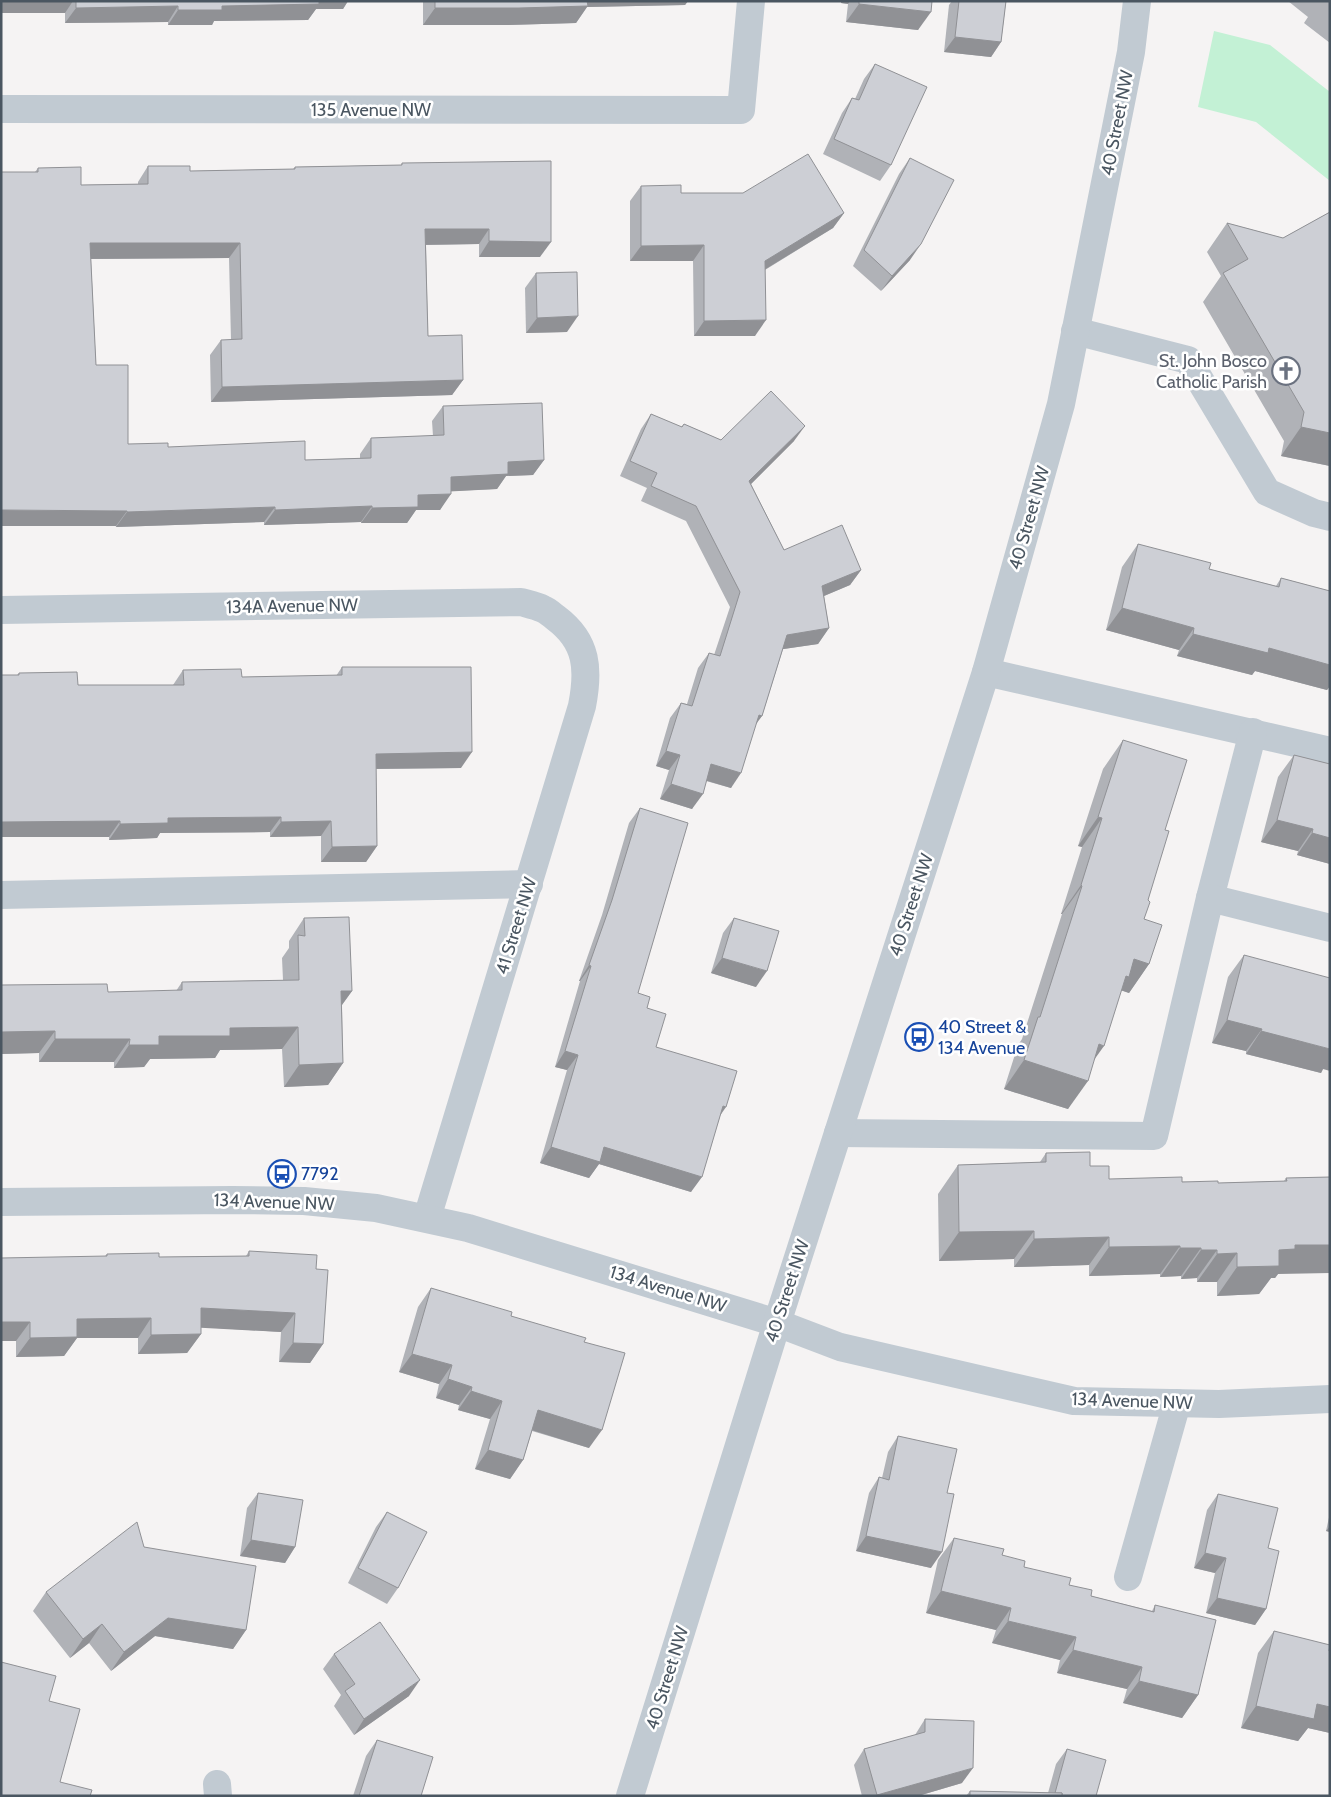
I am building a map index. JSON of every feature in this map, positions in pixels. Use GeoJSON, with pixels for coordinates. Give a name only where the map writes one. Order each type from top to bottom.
{"type":"FeatureCollection","features":[{"type":"Feature","properties":{"kind":"street","name":"135 Avenue NW"},"geometry":{"type":"LineString","coordinates":[[1,109],[741,110],[751,1]]}},
{"type":"Feature","properties":{"kind":"street","name":"40 Street NW"},"geometry":{"type":"LineString","coordinates":[[630,1796],[777,1323],[986,672],[1060,404],[1131,52],[1138,1]]}},
{"type":"Feature","properties":{"kind":"street"},"geometry":{"type":"LineString","coordinates":[[1075,331],[1188,360],[1267,492],[1314,513],[1330,517]]}},
{"type":"Feature","properties":{"kind":"street","name":"134A Avenue NW"},"geometry":{"type":"LineString","coordinates":[[1,610],[521,602],[543,609],[573,633]]}},
{"type":"Feature","properties":{"kind":"street","name":"41 Street NW"},"geometry":{"type":"LineString","coordinates":[[427,1218],[582,706],[586,687],[585,666],[582,649],[573,633]]}},
{"type":"Feature","properties":{"kind":"street"},"geometry":{"type":"LineString","coordinates":[[986,672],[1330,751]]}},
{"type":"Feature","properties":{"kind":"street"},"geometry":{"type":"LineString","coordinates":[[838,1133],[1154,1136],[1210,898],[1253,732]]}},
{"type":"Feature","properties":{"kind":"street"},"geometry":{"type":"LineString","coordinates":[[1,895],[529,884]]}},
{"type":"Feature","properties":{"kind":"street"},"geometry":{"type":"LineString","coordinates":[[1210,898],[1330,928]]}},
{"type":"Feature","properties":{"kind":"street","name":"134 Avenue NW"},"geometry":{"type":"LineString","coordinates":[[1,1202],[304,1200],[376,1208],[468,1228],[777,1323],[840,1347],[1074,1401],[1219,1404],[1330,1399]]}},
{"type":"Feature","properties":{"kind":"street"},"geometry":{"type":"LineString","coordinates":[[1128,1577],[1177,1403]]}},
{"type":"Feature","properties":{"kind":"green space"},"geometry":{"type":"Polygon","coordinates":[[[1214,31],[1270,45],[1330,92],[1330,181],[1256,122],[1198,107],[1214,31]]]}},
{"type":"Feature","properties":{"kind":"building"},"geometry":{"type":"Polygon","coordinates":[[[76,1],[319,1],[319,4],[222,6],[222,10],[178,10],[178,6],[76,8],[76,1]]]}},
{"type":"Feature","properties":{"kind":"building"},"geometry":{"type":"Polygon","coordinates":[[[435,1],[587,1],[588,6],[435,8],[435,1]]]}},
{"type":"Feature","properties":{"kind":"building"},"geometry":{"type":"Polygon","coordinates":[[[859,1],[932,1],[931,12],[859,4],[859,1]]]}},
{"type":"Feature","properties":{"kind":"building"},"geometry":{"type":"Polygon","coordinates":[[[959,1],[1006,1],[1001,42],[955,37],[959,1]]]}},
{"type":"Feature","properties":{"kind":"building"},"geometry":{"type":"Polygon","coordinates":[[[875,64],[927,87],[891,165],[834,139],[852,98],[859,100],[875,64]]]}},
{"type":"Feature","properties":{"kind":"building"},"geometry":{"type":"Polygon","coordinates":[[[808,154],[844,213],[765,261],[766,320],[704,321],[704,245],[641,246],[641,186],[681,185],[681,193],[743,193],[808,154]]]}},
{"type":"Feature","properties":{"kind":"building"},"geometry":{"type":"Polygon","coordinates":[[[910,158],[954,180],[921,244],[892,276],[864,250],[910,158]]]}},
{"type":"Feature","properties":{"kind":"building"},"geometry":{"type":"Polygon","coordinates":[[[551,161],[551,242],[489,241],[489,229],[425,229],[428,336],[462,335],[463,380],[222,387],[221,340],[242,339],[240,243],[90,243],[96,365],[128,365],[128,444],[168,443],[168,447],[305,441],[305,460],[371,458],[371,438],[444,435],[443,406],[542,403],[544,460],[508,462],[508,474],[451,477],[451,494],[418,495],[418,507],[372,508],[372,506],[275,510],[275,507],[127,512],[1,510],[1,172],[38,172],[38,168],[81,167],[81,185],[148,184],[148,166],[190,166],[190,171],[402,165],[402,163],[551,161]]]}},
{"type":"Feature","properties":{"kind":"building","name":"St. John Bosco Catholic Parish"},"geometry":{"type":"Polygon","coordinates":[[[1330,212],[1330,433],[1301,427],[1304,412],[1223,273],[1248,259],[1227,223],[1283,238],[1330,212]]]}},
{"type":"Feature","properties":{"kind":"building"},"geometry":{"type":"Polygon","coordinates":[[[577,272],[578,316],[537,318],[536,273],[577,272]]]}},
{"type":"Feature","properties":{"kind":"building"},"geometry":{"type":"Polygon","coordinates":[[[771,391],[805,426],[749,481],[784,550],[842,525],[861,570],[822,586],[829,628],[787,635],[762,716],[759,715],[741,773],[711,764],[703,794],[671,784],[680,755],[666,751],[681,703],[692,706],[709,653],[720,656],[740,592],[696,506],[651,486],[657,473],[630,461],[651,414],[682,427],[684,424],[721,440],[771,391]]]}},
{"type":"Feature","properties":{"kind":"building"},"geometry":{"type":"Polygon","coordinates":[[[1138,544],[1211,563],[1209,569],[1279,587],[1281,578],[1330,591],[1330,665],[1269,648],[1268,653],[1193,634],[1194,628],[1122,608],[1138,544]]]}},
{"type":"Feature","properties":{"kind":"building"},"geometry":{"type":"Polygon","coordinates":[[[342,667],[471,667],[472,752],[376,754],[377,846],[332,847],[331,821],[281,822],[281,817],[168,818],[168,823],[120,824],[120,821],[1,822],[1,675],[77,672],[78,685],[184,685],[183,670],[241,669],[242,677],[342,675],[342,667]]]}},
{"type":"Feature","properties":{"kind":"building"},"geometry":{"type":"Polygon","coordinates":[[[1123,740],[1187,760],[1165,830],[1169,831],[1144,919],[1162,925],[1149,964],[1134,959],[1129,977],[1126,976],[1104,1046],[1099,1044],[1088,1081],[1024,1060],[1038,1017],[1040,1017],[1082,886],[1102,818],[1098,817],[1123,740]]]}},
{"type":"Feature","properties":{"kind":"building"},"geometry":{"type":"Polygon","coordinates":[[[1294,755],[1330,764],[1330,838],[1312,833],[1313,829],[1277,820],[1294,755]]]}},
{"type":"Feature","properties":{"kind":"building"},"geometry":{"type":"Polygon","coordinates":[[[640,808],[688,823],[638,993],[650,997],[647,1008],[666,1014],[656,1047],[737,1071],[726,1107],[723,1106],[702,1177],[604,1147],[600,1162],[551,1147],[578,1055],[565,1051],[591,966],[589,965],[612,900],[640,808]]]}},
{"type":"Feature","properties":{"kind":"building"},"geometry":{"type":"Polygon","coordinates":[[[349,917],[352,991],[341,991],[343,1063],[299,1065],[298,1027],[230,1028],[230,1036],[159,1036],[159,1045],[129,1045],[130,1039],[55,1039],[55,1031],[1,1032],[1,985],[107,984],[108,992],[182,990],[182,982],[299,980],[298,935],[305,936],[304,918],[349,917]]]}},
{"type":"Feature","properties":{"kind":"building"},"geometry":{"type":"Polygon","coordinates":[[[734,918],[779,931],[767,971],[722,958],[734,918]]]}},
{"type":"Feature","properties":{"kind":"building"},"geometry":{"type":"Polygon","coordinates":[[[1244,955],[1330,978],[1330,1049],[1227,1020],[1244,955]]]}},
{"type":"Feature","properties":{"kind":"building"},"geometry":{"type":"Polygon","coordinates":[[[1090,1152],[1090,1166],[1109,1166],[1109,1179],[1182,1177],[1182,1182],[1218,1181],[1218,1183],[1287,1181],[1286,1178],[1330,1177],[1330,1245],[1295,1245],[1295,1249],[1279,1250],[1279,1266],[1237,1267],[1237,1253],[1217,1254],[1217,1250],[1180,1248],[1180,1246],[1109,1247],[1109,1237],[1034,1239],[1034,1231],[959,1232],[958,1165],[1046,1162],[1046,1153],[1090,1152]]]}},
{"type":"Feature","properties":{"kind":"building"},"geometry":{"type":"Polygon","coordinates":[[[249,1251],[317,1255],[316,1269],[328,1270],[323,1344],[293,1343],[295,1313],[201,1308],[201,1334],[151,1335],[151,1318],[77,1319],[77,1337],[30,1338],[30,1322],[1,1322],[1,1258],[159,1253],[159,1257],[249,1256],[249,1251]]]}},
{"type":"Feature","properties":{"kind":"building"},"geometry":{"type":"Polygon","coordinates":[[[431,1288],[512,1312],[511,1316],[586,1338],[584,1342],[625,1353],[602,1430],[538,1410],[523,1460],[488,1450],[502,1401],[471,1391],[472,1387],[448,1379],[452,1365],[412,1354],[431,1288]]]}},
{"type":"Feature","properties":{"kind":"building"},"geometry":{"type":"Polygon","coordinates":[[[898,1436],[957,1449],[947,1493],[954,1494],[942,1552],[866,1536],[879,1477],[889,1480],[898,1436]]]}},
{"type":"Feature","properties":{"kind":"building"},"geometry":{"type":"Polygon","coordinates":[[[258,1493],[303,1500],[295,1547],[251,1540],[258,1493]]]}},
{"type":"Feature","properties":{"kind":"building"},"geometry":{"type":"Polygon","coordinates":[[[1218,1494],[1278,1508],[1268,1548],[1279,1551],[1266,1609],[1217,1598],[1226,1558],[1205,1553],[1218,1494]]]}},
{"type":"Feature","properties":{"kind":"building"},"geometry":{"type":"Polygon","coordinates":[[[387,1512],[427,1532],[398,1588],[358,1568],[387,1512]]]}},
{"type":"Feature","properties":{"kind":"building"},"geometry":{"type":"Polygon","coordinates":[[[137,1522],[144,1547],[256,1566],[246,1630],[168,1618],[124,1652],[102,1624],[83,1639],[46,1592],[137,1522]]]}},
{"type":"Feature","properties":{"kind":"building"},"geometry":{"type":"Polygon","coordinates":[[[954,1538],[1004,1549],[1002,1555],[1025,1561],[1024,1567],[1071,1578],[1069,1585],[1092,1590],[1091,1596],[1154,1612],[1155,1605],[1216,1620],[1198,1695],[1139,1681],[1142,1667],[1073,1650],[1076,1637],[1008,1621],[1011,1608],[941,1591],[954,1538]]]}},
{"type":"Feature","properties":{"kind":"building"},"geometry":{"type":"Polygon","coordinates":[[[380,1622],[420,1680],[364,1719],[345,1691],[355,1684],[334,1654],[380,1622]]]}},
{"type":"Feature","properties":{"kind":"building"},"geometry":{"type":"Polygon","coordinates":[[[1274,1631],[1330,1645],[1330,1707],[1317,1704],[1314,1719],[1256,1706],[1274,1631]]]}},
{"type":"Feature","properties":{"kind":"building"},"geometry":{"type":"Polygon","coordinates":[[[1,1662],[56,1676],[49,1701],[80,1709],[60,1782],[92,1790],[90,1796],[1,1796],[1,1662]]]}},
{"type":"Feature","properties":{"kind":"building"},"geometry":{"type":"Polygon","coordinates":[[[925,1719],[974,1721],[973,1768],[877,1795],[864,1749],[925,1732],[925,1719]]]}},
{"type":"Feature","properties":{"kind":"building"},"geometry":{"type":"Polygon","coordinates":[[[377,1740],[433,1757],[421,1796],[359,1796],[377,1740]]]}},
{"type":"Feature","properties":{"kind":"building"},"geometry":{"type":"Polygon","coordinates":[[[1067,1749],[1106,1760],[1096,1796],[1062,1796],[1062,1793],[1055,1793],[1067,1749]]]}},
{"type":"Feature","properties":{"kind":"building"},"geometry":{"type":"Polygon","coordinates":[[[970,1791],[1062,1793],[1062,1796],[970,1796],[970,1791]]]}},
{"type":"Feature","properties":{"kind":"place","name":"St. John Bosco Catholic Parish"},"geometry":{"type":"Point","coordinates":[1286,371]}},
{"type":"Feature","properties":{"kind":"place","name":"40 Street & 134 Avenue"},"geometry":{"type":"Point","coordinates":[919,1037]}},
{"type":"Feature","properties":{"kind":"place","name":"7792"},"geometry":{"type":"Point","coordinates":[282,1174]}}]}
